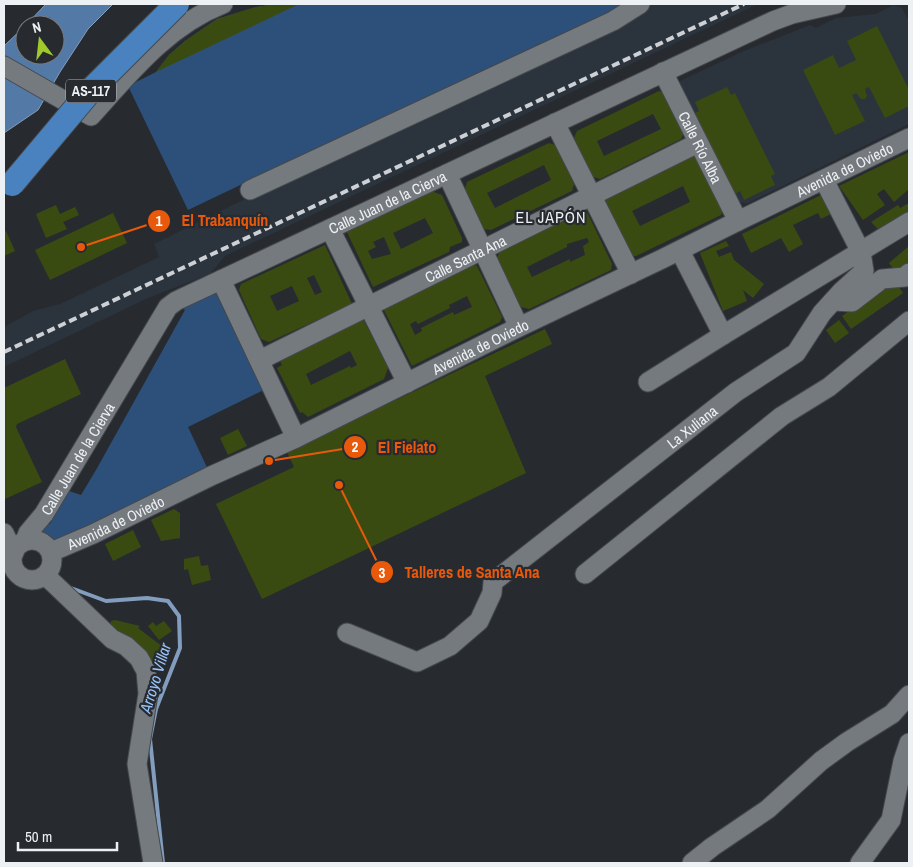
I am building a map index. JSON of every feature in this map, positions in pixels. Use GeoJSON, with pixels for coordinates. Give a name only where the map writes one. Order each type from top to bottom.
{"type":"FeatureCollection","features":[{"type":"Feature","properties":{"kind":"main road","name":"AS-117"},"geometry":{"type":"LineString","coordinates":[[12,184],[91,90],[177,4]]}},
{"type":"Feature","properties":{"kind":"street"},"geometry":{"type":"LineString","coordinates":[[4,66],[91,116],[145,57],[164,40],[183,25],[210,9],[223,4]]}},
{"type":"Feature","properties":{"kind":"street"},"geometry":{"type":"LineString","coordinates":[[250,190],[613,21],[640,4]]}},
{"type":"Feature","properties":{"kind":"street","name":"Calle Juan de la Cierva"},"geometry":{"type":"LineString","coordinates":[[22,561],[39,521],[168,307],[176,301],[773,21],[792,14],[834,4]]}},
{"type":"Feature","properties":{"kind":"street","name":"Calle Río Alba"},"geometry":{"type":"LineString","coordinates":[[663,72],[738,221]]}},
{"type":"Feature","properties":{"kind":"street"},"geometry":{"type":"LineString","coordinates":[[555,123],[631,274]]}},
{"type":"Feature","properties":{"kind":"street","name":"Avenida de Oviedo"},"geometry":{"type":"LineString","coordinates":[[22,561],[101,530],[211,476],[296,438],[519,327],[680,251],[909,138]]}},
{"type":"Feature","properties":{"kind":"street","name":"Calle Santa Ana"},"geometry":{"type":"LineString","coordinates":[[260,360],[698,143]]}},
{"type":"Feature","properties":{"kind":"street"},"geometry":{"type":"LineString","coordinates":[[446,174],[519,327]]}},
{"type":"Feature","properties":{"kind":"street"},"geometry":{"type":"LineString","coordinates":[[824,180],[861,252]]}},
{"type":"Feature","properties":{"kind":"street"},"geometry":{"type":"LineString","coordinates":[[648,382],[723,334],[909,222]]}},
{"type":"Feature","properties":{"kind":"street"},"geometry":{"type":"LineString","coordinates":[[330,229],[407,383]]}},
{"type":"Feature","properties":{"kind":"street"},"geometry":{"type":"LineString","coordinates":[[680,251],[723,334]]}},
{"type":"Feature","properties":{"kind":"street","name":"La Xuliana"},"geometry":{"type":"LineString","coordinates":[[346,633],[417,662],[450,646],[479,621],[492,593],[493,582],[736,392],[796,353],[822,312],[864,271],[861,252]]}},
{"type":"Feature","properties":{"kind":"street"},"geometry":{"type":"LineString","coordinates":[[833,301],[852,302],[882,279],[905,277],[909,273]]}},
{"type":"Feature","properties":{"kind":"street"},"geometry":{"type":"LineString","coordinates":[[221,280],[296,438]]}},
{"type":"Feature","properties":{"kind":"street"},"geometry":{"type":"LineString","coordinates":[[585,574],[782,416],[829,387],[909,321]]}},
{"type":"Feature","properties":{"kind":"street"},"geometry":{"type":"LineString","coordinates":[[4,533],[36,580],[46,576],[112,639],[126,646],[139,658],[146,671],[148,694],[137,764],[153,863]]}},
{"type":"Feature","properties":{"kind":"street"},"geometry":{"type":"LineString","coordinates":[[692,863],[768,808],[846,742],[892,714],[909,695]]}},
{"type":"Feature","properties":{"kind":"street"},"geometry":{"type":"LineString","coordinates":[[860,863],[891,820],[903,761],[909,743]]}},
{"type":"Feature","properties":{"kind":"shaded area"},"geometry":{"type":"Polygon","coordinates":[[[46,4],[113,4],[88,29],[65,64],[65,15],[36,15],[46,4]]]}},
{"type":"Feature","properties":{"kind":"shaded area"},"geometry":{"type":"Polygon","coordinates":[[[276,4],[640,4],[392,124],[387,115],[188,210],[128,86],[156,72],[169,55],[185,41],[217,19],[256,7],[276,4]]]}},
{"type":"Feature","properties":{"kind":"shaded area"},"geometry":{"type":"Polygon","coordinates":[[[652,4],[758,4],[225,256],[210,274],[148,298],[4,367],[4,327],[33,311],[60,304],[159,257],[154,244],[239,202],[616,26],[652,4]]]}},
{"type":"Feature","properties":{"kind":"shaded area"},"geometry":{"type":"Polygon","coordinates":[[[893,5],[902,8],[909,21],[909,124],[746,204],[735,200],[676,83],[744,51],[810,25],[816,28],[836,18],[876,14],[893,5]]]}},
{"type":"Feature","properties":{"kind":"shaded area"},"geometry":{"type":"Polygon","coordinates":[[[15,36],[15,65],[65,65],[38,110],[4,133],[4,46],[15,36]]]}},
{"type":"Feature","properties":{"kind":"shaded area"},"geometry":{"type":"Polygon","coordinates":[[[221,280],[272,386],[188,427],[211,476],[47,546],[40,541],[39,521],[50,524],[69,491],[81,495],[185,310],[176,301],[221,280]]]}},
{"type":"Feature","properties":{"kind":"building"},"geometry":{"type":"Polygon","coordinates":[[[276,4],[299,4],[156,72],[169,55],[185,41],[217,19],[256,7],[276,4]]]}},
{"type":"Feature","properties":{"kind":"building"},"geometry":{"type":"Polygon","coordinates":[[[877,26],[909,90],[909,106],[885,118],[869,87],[865,89],[867,96],[865,99],[861,99],[856,93],[852,95],[865,121],[835,135],[803,70],[833,55],[839,68],[856,60],[847,41],[877,26]]]}},
{"type":"Feature","properties":{"kind":"building"},"geometry":{"type":"Polygon","coordinates":[[[727,87],[731,95],[735,93],[775,174],[771,176],[775,185],[744,200],[740,191],[735,194],[695,113],[699,111],[695,102],[727,87]]]}},
{"type":"Feature","properties":{"kind":"building"},"geometry":{"type":"Polygon","coordinates":[[[659,91],[664,93],[684,133],[681,139],[600,179],[593,177],[574,138],[577,131],[659,91]],[[653,114],[597,141],[604,156],[661,129],[653,114]]]}},
{"type":"Feature","properties":{"kind":"building"},"geometry":{"type":"Polygon","coordinates":[[[549,143],[555,145],[574,184],[572,191],[491,230],[484,229],[465,189],[467,182],[549,143]],[[544,165],[487,193],[495,208],[551,180],[544,165]]]}},
{"type":"Feature","properties":{"kind":"building"},"geometry":{"type":"Polygon","coordinates":[[[909,152],[909,189],[894,202],[884,189],[877,194],[885,205],[863,220],[839,186],[909,152]]]}},
{"type":"Feature","properties":{"kind":"building"},"geometry":{"type":"Polygon","coordinates":[[[692,155],[696,156],[723,211],[721,215],[636,256],[632,256],[605,200],[607,197],[692,155]],[[683,186],[632,211],[640,226],[690,202],[683,186]]]}},
{"type":"Feature","properties":{"kind":"building"},"geometry":{"type":"Polygon","coordinates":[[[431,191],[442,195],[462,238],[462,242],[450,247],[449,252],[373,287],[346,230],[431,191]],[[425,218],[393,233],[401,249],[433,233],[425,218]],[[384,237],[373,242],[376,247],[368,251],[372,259],[391,254],[384,237]]]}},
{"type":"Feature","properties":{"kind":"building"},"geometry":{"type":"Polygon","coordinates":[[[821,195],[831,214],[821,219],[818,213],[793,225],[803,244],[789,252],[781,238],[751,253],[742,234],[821,195]]]}},
{"type":"Feature","properties":{"kind":"building"},"geometry":{"type":"Polygon","coordinates":[[[909,203],[909,216],[882,233],[871,222],[898,205],[900,208],[909,203]]]}},
{"type":"Feature","properties":{"kind":"building"},"geometry":{"type":"Polygon","coordinates":[[[56,205],[60,214],[75,207],[79,215],[63,222],[67,229],[46,238],[36,214],[56,205]]]}},
{"type":"Feature","properties":{"kind":"building"},"geometry":{"type":"Polygon","coordinates":[[[585,208],[612,264],[611,270],[529,309],[521,307],[497,259],[500,250],[585,208]],[[587,238],[567,244],[567,247],[527,267],[532,277],[570,259],[570,262],[585,255],[583,246],[589,242],[587,238]]]}},
{"type":"Feature","properties":{"kind":"building"},"geometry":{"type":"Polygon","coordinates":[[[113,213],[127,243],[50,280],[35,250],[113,213]]]}},
{"type":"Feature","properties":{"kind":"building"},"geometry":{"type":"Polygon","coordinates":[[[6,231],[15,251],[4,256],[4,232],[6,231]]]}},
{"type":"Feature","properties":{"kind":"building"},"geometry":{"type":"Polygon","coordinates":[[[726,241],[729,246],[716,251],[719,257],[731,252],[734,260],[764,284],[753,298],[743,290],[747,301],[723,311],[700,253],[726,241]]]}},
{"type":"Feature","properties":{"kind":"building"},"geometry":{"type":"Polygon","coordinates":[[[325,245],[352,304],[269,342],[261,339],[239,290],[241,284],[325,245]],[[314,275],[307,278],[315,295],[322,292],[314,275]],[[292,286],[270,296],[277,311],[299,301],[292,286]]]}},
{"type":"Feature","properties":{"kind":"building"},"geometry":{"type":"Polygon","coordinates":[[[909,246],[909,269],[898,275],[889,263],[909,246]]]}},
{"type":"Feature","properties":{"kind":"building"},"geometry":{"type":"Polygon","coordinates":[[[471,264],[477,266],[502,317],[500,322],[412,366],[383,308],[471,264]],[[467,296],[449,305],[450,308],[418,324],[416,321],[410,324],[415,335],[422,331],[421,328],[453,312],[454,315],[472,307],[467,296]]]}},
{"type":"Feature","properties":{"kind":"building"},"geometry":{"type":"Polygon","coordinates":[[[894,280],[903,293],[851,329],[842,316],[894,280]]]}},
{"type":"Feature","properties":{"kind":"building"},"geometry":{"type":"Polygon","coordinates":[[[362,317],[388,368],[384,379],[308,417],[302,412],[300,413],[277,368],[282,365],[279,358],[362,317]],[[350,351],[306,374],[311,385],[350,366],[351,368],[357,365],[350,351]]]}},
{"type":"Feature","properties":{"kind":"building"},"geometry":{"type":"Polygon","coordinates":[[[839,320],[849,333],[835,343],[826,330],[839,320]]]}},
{"type":"Feature","properties":{"kind":"building"},"geometry":{"type":"Polygon","coordinates":[[[545,329],[552,344],[485,376],[526,473],[262,599],[216,504],[294,467],[287,452],[545,329]]]}},
{"type":"Feature","properties":{"kind":"building"},"geometry":{"type":"Polygon","coordinates":[[[65,359],[81,394],[17,424],[16,427],[42,482],[5,499],[4,388],[65,359]]]}},
{"type":"Feature","properties":{"kind":"building"},"geometry":{"type":"Polygon","coordinates":[[[238,429],[247,446],[228,455],[220,438],[238,429]]]}},
{"type":"Feature","properties":{"kind":"building"},"geometry":{"type":"Polygon","coordinates":[[[174,509],[180,513],[180,538],[161,541],[151,520],[174,509]]]}},
{"type":"Feature","properties":{"kind":"building"},"geometry":{"type":"Polygon","coordinates":[[[133,530],[141,547],[113,561],[105,544],[133,530]]]}},
{"type":"Feature","properties":{"kind":"building"},"geometry":{"type":"Polygon","coordinates":[[[199,556],[201,566],[208,565],[211,580],[192,585],[188,569],[184,570],[184,559],[199,556]]]}},
{"type":"Feature","properties":{"kind":"building"},"geometry":{"type":"Polygon","coordinates":[[[115,620],[140,626],[138,628],[167,650],[152,664],[110,629],[111,621],[115,620]]]}},
{"type":"Feature","properties":{"kind":"building"},"geometry":{"type":"Polygon","coordinates":[[[164,621],[172,631],[159,640],[148,626],[153,622],[156,626],[164,621]]]}},
{"type":"Feature","properties":{"kind":"waterway","name":"Arroyo Villar"},"geometry":{"type":"LineString","coordinates":[[71,588],[106,601],[147,598],[168,601],[179,616],[180,648],[156,709],[150,739],[163,863]]}},
{"type":"Feature","properties":{"kind":"railway"},"geometry":{"type":"LineString","coordinates":[[4,352],[744,4]]}},
{"type":"Feature","properties":{"kind":"place","name":"El Trabanquín"},"geometry":{"type":"Point","coordinates":[81,247]}},
{"type":"Feature","properties":{"kind":"place","name":"El Fielato"},"geometry":{"type":"Point","coordinates":[269,461]}},
{"type":"Feature","properties":{"kind":"place","name":"Talleres de Santa Ana"},"geometry":{"type":"Point","coordinates":[339,485]}},
{"type":"Feature","properties":{"kind":"district","name":"EL JAPÓN"},"geometry":{"type":"Point","coordinates":[551,217]}}]}
